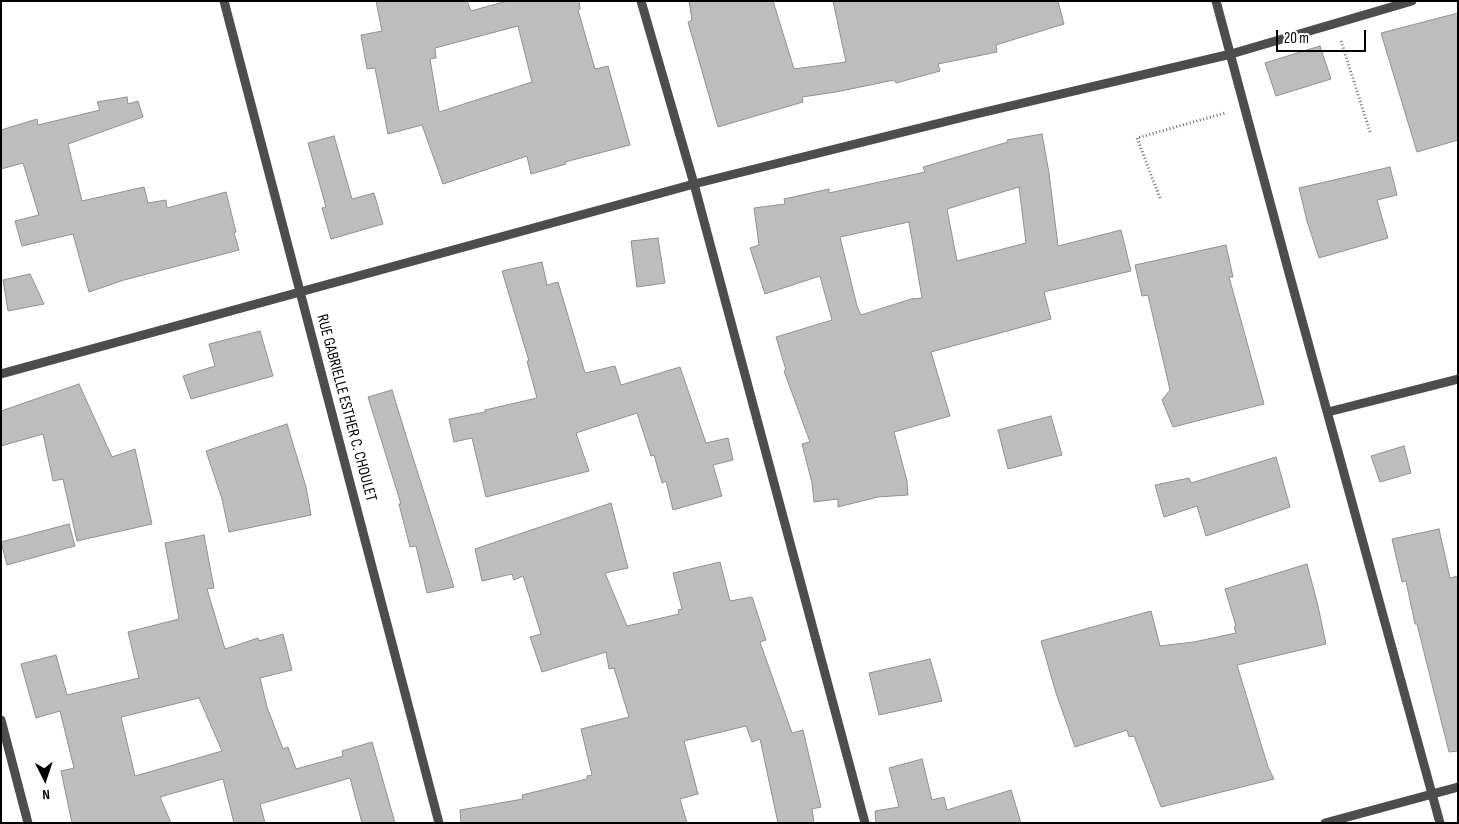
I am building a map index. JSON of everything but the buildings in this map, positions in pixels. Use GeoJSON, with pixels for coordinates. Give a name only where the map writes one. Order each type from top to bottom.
{"type":"FeatureCollection","features":[{"type":"Feature","properties":{"kind":"street","name":"RUE GABRIELLE ESTHER C. CHOULET"},"geometry":{"type":"LineString","coordinates":[[224,1],[439,823]]}},
{"type":"Feature","properties":{"kind":"street"},"geometry":{"type":"LineString","coordinates":[[641,1],[694,184],[865,823]]}},
{"type":"Feature","properties":{"kind":"street"},"geometry":{"type":"LineString","coordinates":[[1216,1],[1288,273],[1328,412],[1440,823]]}},
{"type":"Feature","properties":{"kind":"street"},"geometry":{"type":"LineString","coordinates":[[1,374],[694,184],[972,115],[1231,54],[1412,1]]}},
{"type":"Feature","properties":{"kind":"street"},"geometry":{"type":"LineString","coordinates":[[1328,412],[1458,379]]}},
{"type":"Feature","properties":{"kind":"street"},"geometry":{"type":"LineString","coordinates":[[1,720],[28,823]]}},
{"type":"Feature","properties":{"kind":"street"},"geometry":{"type":"LineString","coordinates":[[1325,823],[1458,787]]}},
{"type":"Feature","properties":{"kind":"path"},"geometry":{"type":"LineString","coordinates":[[1336,23],[1370,132]]}},
{"type":"Feature","properties":{"kind":"path"},"geometry":{"type":"LineString","coordinates":[[1160,198],[1137,138],[1245,107]]}}]}
